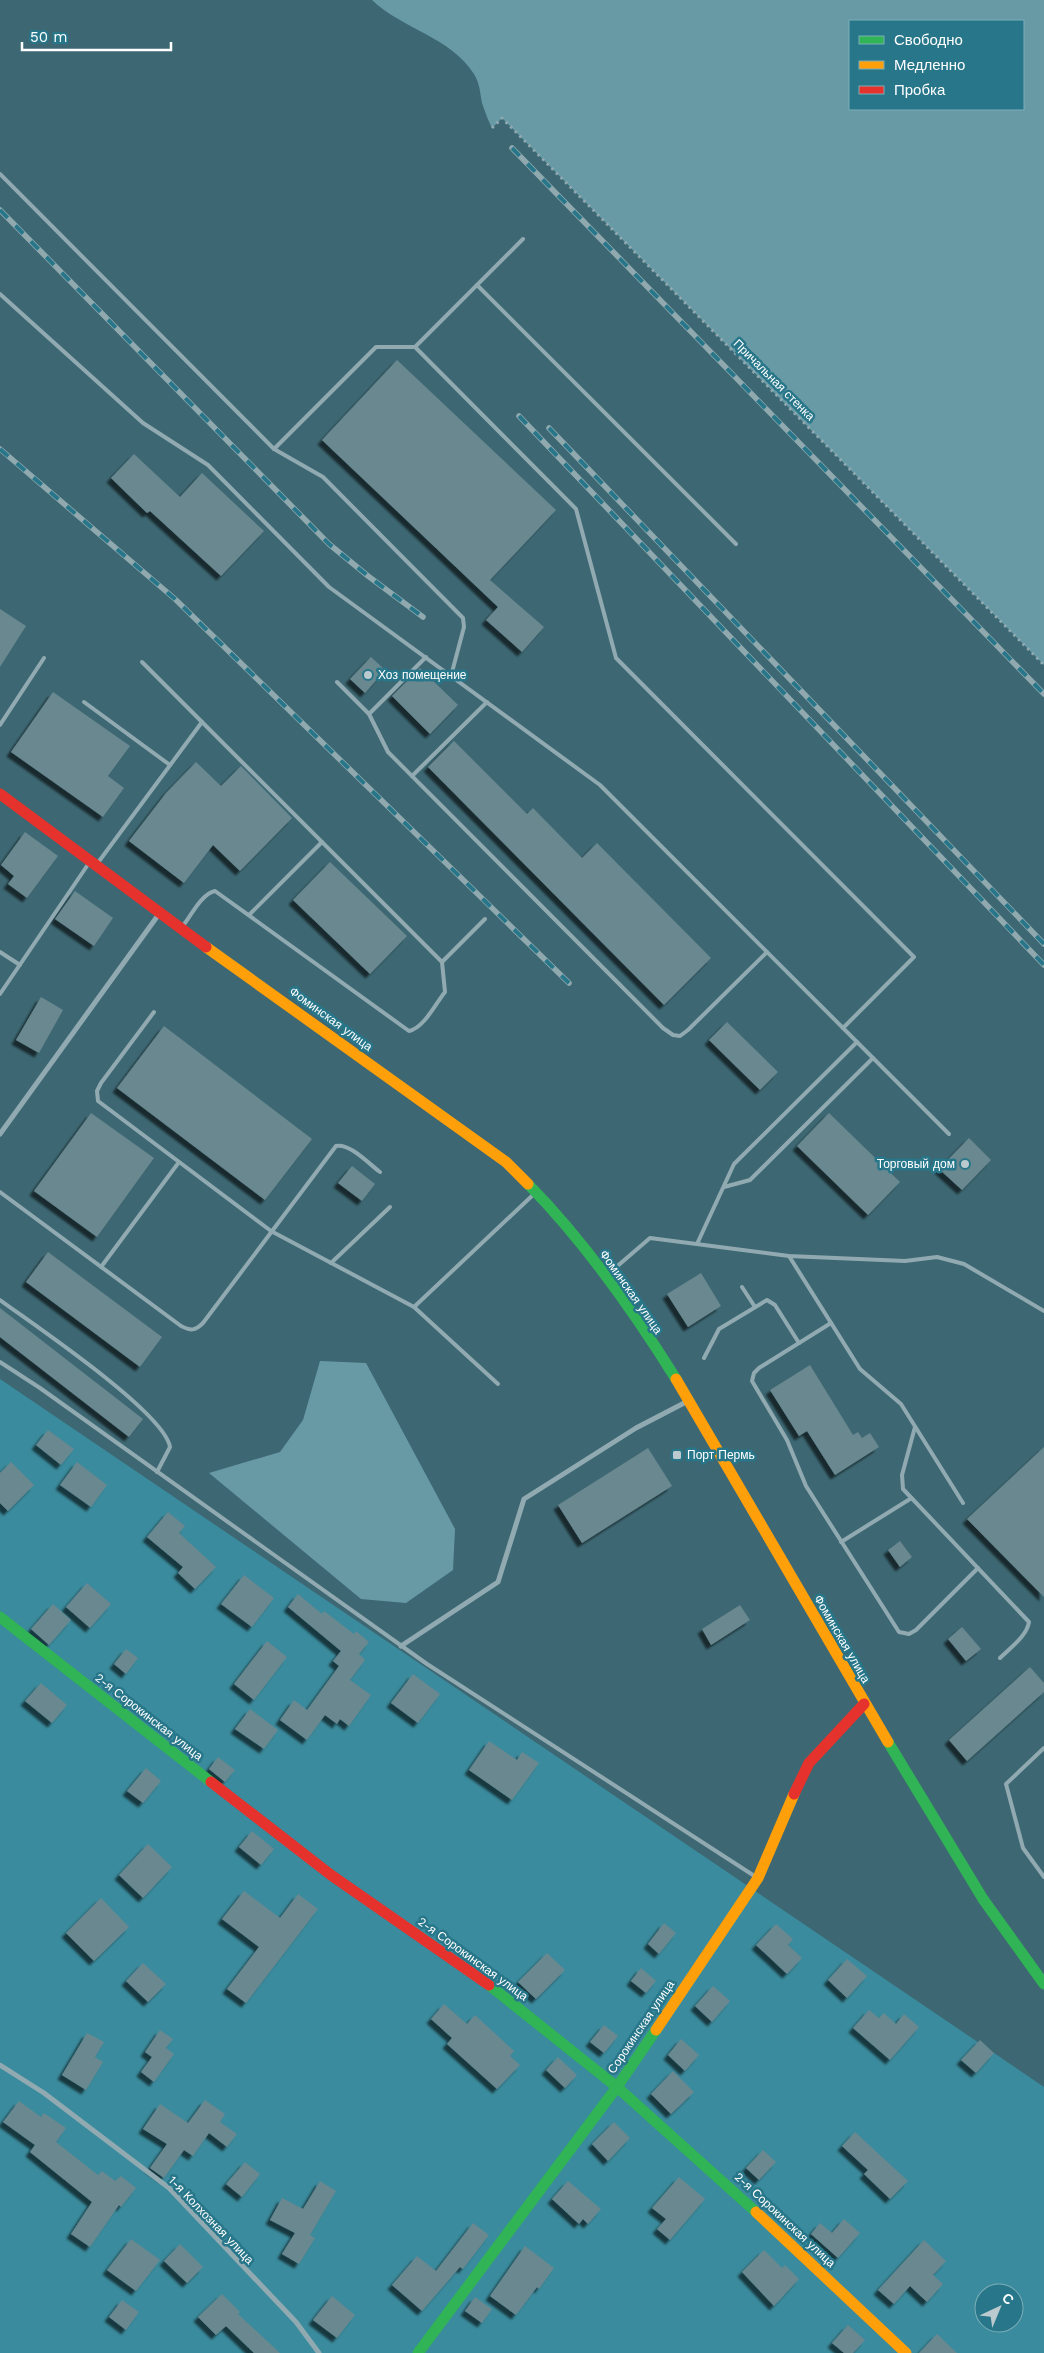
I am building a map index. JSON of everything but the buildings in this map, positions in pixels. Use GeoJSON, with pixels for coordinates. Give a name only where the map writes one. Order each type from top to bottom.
{"type":"FeatureCollection","features":[{"type":"Feature","properties":{"kind":"street","name":"Фоминская улица"},"geometry":{"type":"LineString","coordinates":[[0,794],[160,914],[506,1162],[537,1191],[605,1277],[688,1400],[864,1704],[974,1885],[1006,1934],[1044,1984]]}},
{"type":"Feature","properties":{"kind":"street"},"geometry":{"type":"LineString","coordinates":[[0,1134],[160,914]]}},
{"type":"Feature","properties":{"kind":"street"},"geometry":{"type":"LineString","coordinates":[[401,1646],[498,1582],[524,1499],[636,1428],[688,1400]]}},
{"type":"Feature","properties":{"kind":"street","name":"2-я Сорокинская улица"},"geometry":{"type":"LineString","coordinates":[[0,1617],[331,1876],[478,1976],[617,2087],[711,2169],[906,2353]]}},
{"type":"Feature","properties":{"kind":"street","name":"Сорокинская улица"},"geometry":{"type":"LineString","coordinates":[[418,2353],[617,2087],[758,1878],[780,1824],[809,1762],[864,1704]]}},
{"type":"Feature","properties":{"kind":"street","name":"1-я Колхозная улица"},"geometry":{"type":"LineString","coordinates":[[0,2065],[44,2093],[169,2188],[296,2322],[319,2353]]}},
{"type":"Feature","properties":{"kind":"lane"},"geometry":{"type":"LineString","coordinates":[[0,174],[274,449],[323,478],[462,618],[464,626],[451,676]]}},
{"type":"Feature","properties":{"kind":"lane"},"geometry":{"type":"LineString","coordinates":[[274,449],[376,347],[415,347],[523,239]]}},
{"type":"Feature","properties":{"kind":"lane"},"geometry":{"type":"LineString","coordinates":[[477,285],[736,544]]}},
{"type":"Feature","properties":{"kind":"lane"},"geometry":{"type":"LineString","coordinates":[[0,294],[143,424],[208,466],[329,587],[600,785],[949,1134]]}},
{"type":"Feature","properties":{"kind":"lane"},"geometry":{"type":"LineString","coordinates":[[415,347],[576,508],[616,658],[914,957],[843,1028]]}},
{"type":"Feature","properties":{"kind":"lane"},"geometry":{"type":"LineString","coordinates":[[369,714],[426,657]]}},
{"type":"Feature","properties":{"kind":"lane"},"geometry":{"type":"LineString","coordinates":[[0,725],[44,658]]}},
{"type":"Feature","properties":{"kind":"lane"},"geometry":{"type":"LineString","coordinates":[[142,662],[442,962],[445,992],[415,1030],[409,1031],[215,891],[209,892],[204,897],[181,929]]}},
{"type":"Feature","properties":{"kind":"lane"},"geometry":{"type":"LineString","coordinates":[[337,682],[369,714],[388,752],[663,1028],[673,1035],[680,1036],[688,1030],[767,952]]}},
{"type":"Feature","properties":{"kind":"lane"},"geometry":{"type":"LineString","coordinates":[[84,702],[170,765]]}},
{"type":"Feature","properties":{"kind":"lane"},"geometry":{"type":"LineString","coordinates":[[412,776],[487,702]]}},
{"type":"Feature","properties":{"kind":"lane"},"geometry":{"type":"LineString","coordinates":[[0,715],[4,718]]}},
{"type":"Feature","properties":{"kind":"lane"},"geometry":{"type":"LineString","coordinates":[[0,994],[93,863],[202,722]]}},
{"type":"Feature","properties":{"kind":"lane"},"geometry":{"type":"LineString","coordinates":[[249,915],[322,842]]}},
{"type":"Feature","properties":{"kind":"lane"},"geometry":{"type":"LineString","coordinates":[[442,962],[485,919]]}},
{"type":"Feature","properties":{"kind":"lane"},"geometry":{"type":"LineString","coordinates":[[0,952],[20,965]]}},
{"type":"Feature","properties":{"kind":"lane"},"geometry":{"type":"LineString","coordinates":[[154,1012],[101,1083],[97,1091],[98,1101],[271,1231],[414,1307],[498,1384]]}},
{"type":"Feature","properties":{"kind":"lane"},"geometry":{"type":"LineString","coordinates":[[697,1244],[734,1164],[857,1042]]}},
{"type":"Feature","properties":{"kind":"lane"},"geometry":{"type":"LineString","coordinates":[[724,1187],[750,1180],[873,1058]]}},
{"type":"Feature","properties":{"kind":"lane"},"geometry":{"type":"LineString","coordinates":[[0,1192],[181,1326],[190,1330],[196,1329],[336,1146],[341,1145],[349,1149],[380,1172]]}},
{"type":"Feature","properties":{"kind":"lane"},"geometry":{"type":"LineString","coordinates":[[101,1267],[178,1162]]}},
{"type":"Feature","properties":{"kind":"lane"},"geometry":{"type":"LineString","coordinates":[[414,1307],[537,1191]]}},
{"type":"Feature","properties":{"kind":"lane"},"geometry":{"type":"LineString","coordinates":[[331,1263],[390,1207]]}},
{"type":"Feature","properties":{"kind":"lane"},"geometry":{"type":"LineString","coordinates":[[605,1277],[650,1238],[789,1256],[905,1261],[937,1257],[964,1264],[1044,1311]]}},
{"type":"Feature","properties":{"kind":"lane"},"geometry":{"type":"LineString","coordinates":[[789,1256],[860,1369],[900,1404],[963,1503]]}},
{"type":"Feature","properties":{"kind":"lane"},"geometry":{"type":"LineString","coordinates":[[742,1287],[755,1307]]}},
{"type":"Feature","properties":{"kind":"lane"},"geometry":{"type":"LineString","coordinates":[[0,1300],[130,1396],[169,1440],[170,1447],[157,1472]]}},
{"type":"Feature","properties":{"kind":"lane"},"geometry":{"type":"LineString","coordinates":[[704,1358],[719,1328],[762,1302],[771,1301],[799,1343]]}},
{"type":"Feature","properties":{"kind":"lane"},"geometry":{"type":"LineString","coordinates":[[831,1323],[759,1368],[754,1373],[752,1381],[787,1440],[806,1486],[894,1626],[904,1634],[916,1630],[978,1568]]}},
{"type":"Feature","properties":{"kind":"lane"},"geometry":{"type":"LineString","coordinates":[[0,1362],[401,1646],[758,1878]]}},
{"type":"Feature","properties":{"kind":"lane"},"geometry":{"type":"LineString","coordinates":[[915,1427],[901,1482],[902,1489],[1029,1622],[1024,1634],[1000,1658]]}},
{"type":"Feature","properties":{"kind":"lane"},"geometry":{"type":"LineString","coordinates":[[841,1542],[910,1499]]}},
{"type":"Feature","properties":{"kind":"lane"},"geometry":{"type":"LineString","coordinates":[[1044,1748],[1006,1784],[1023,1848],[1044,1877]]}},
{"type":"Feature","properties":{"kind":"path","name":"Причальная стенка"},"geometry":{"type":"LineString","coordinates":[[492,128],[502,118],[1044,665]]}},
{"type":"Feature","properties":{"kind":"shaded area"},"geometry":{"type":"Polygon","coordinates":[[[372,0],[1044,0],[1044,665],[502,118],[492,128],[482,103],[478,81],[464,61],[440,42],[397,19],[372,0]]]}},
{"type":"Feature","properties":{"kind":"shaded area"},"geometry":{"type":"Polygon","coordinates":[[[320,1361],[366,1363],[455,1529],[453,1570],[406,1603],[361,1599],[209,1473],[280,1452],[303,1420],[320,1361]]]}},
{"type":"Feature","properties":{"kind":"shaded area"},"geometry":{"type":"Polygon","coordinates":[[[0,1379],[1044,2087],[1044,2353],[0,2353],[0,1379]]]}},
{"type":"Feature","properties":{"kind":"railway"},"geometry":{"type":"LineString","coordinates":[[512,148],[1044,694]]}},
{"type":"Feature","properties":{"kind":"railway"},"geometry":{"type":"LineString","coordinates":[[0,210],[329,544],[423,617]]}},
{"type":"Feature","properties":{"kind":"railway"},"geometry":{"type":"LineString","coordinates":[[519,416],[1044,965]]}},
{"type":"Feature","properties":{"kind":"railway"},"geometry":{"type":"LineString","coordinates":[[549,428],[1044,944]]}},
{"type":"Feature","properties":{"kind":"railway"},"geometry":{"type":"LineString","coordinates":[[0,449],[175,599],[569,983]]}},
{"type":"Feature","properties":{"kind":"traffic: fast"},"geometry":{"type":"LineString","coordinates":[[528,1184],[589,1253],[643,1328],[676,1379]]}},
{"type":"Feature","properties":{"kind":"traffic: fast"},"geometry":{"type":"LineString","coordinates":[[0,1617],[211,1782]]}},
{"type":"Feature","properties":{"kind":"traffic: fast"},"geometry":{"type":"LineString","coordinates":[[888,1742],[983,1899],[1044,1984]]}},
{"type":"Feature","properties":{"kind":"traffic: fast"},"geometry":{"type":"LineString","coordinates":[[489,1985],[617,2087],[756,2212]]}},
{"type":"Feature","properties":{"kind":"traffic: fast"},"geometry":{"type":"LineString","coordinates":[[418,2353],[617,2087],[656,2030]]}},
{"type":"Feature","properties":{"kind":"traffic: slow"},"geometry":{"type":"LineString","coordinates":[[206,947],[506,1162],[528,1184]]}},
{"type":"Feature","properties":{"kind":"traffic: slow"},"geometry":{"type":"LineString","coordinates":[[676,1379],[888,1742]]}},
{"type":"Feature","properties":{"kind":"traffic: slow"},"geometry":{"type":"LineString","coordinates":[[656,2030],[758,1878],[794,1794]]}},
{"type":"Feature","properties":{"kind":"traffic: slow"},"geometry":{"type":"LineString","coordinates":[[756,2212],[906,2353]]}},
{"type":"Feature","properties":{"kind":"traffic: jam"},"geometry":{"type":"LineString","coordinates":[[0,794],[206,947]]}},
{"type":"Feature","properties":{"kind":"traffic: jam"},"geometry":{"type":"LineString","coordinates":[[794,1794],[809,1763],[864,1704]]}},
{"type":"Feature","properties":{"kind":"traffic: jam"},"geometry":{"type":"LineString","coordinates":[[211,1782],[331,1875],[489,1985]]}},
{"type":"Feature","properties":{"kind":"place","name":"Хоз помещение"},"geometry":{"type":"Point","coordinates":[368,675]}},
{"type":"Feature","properties":{"kind":"place","name":"Торговый дом"},"geometry":{"type":"Point","coordinates":[965,1164]}},
{"type":"Feature","properties":{"kind":"place","name":"Порт Пермь"},"geometry":{"type":"Point","coordinates":[677,1455]}}]}
